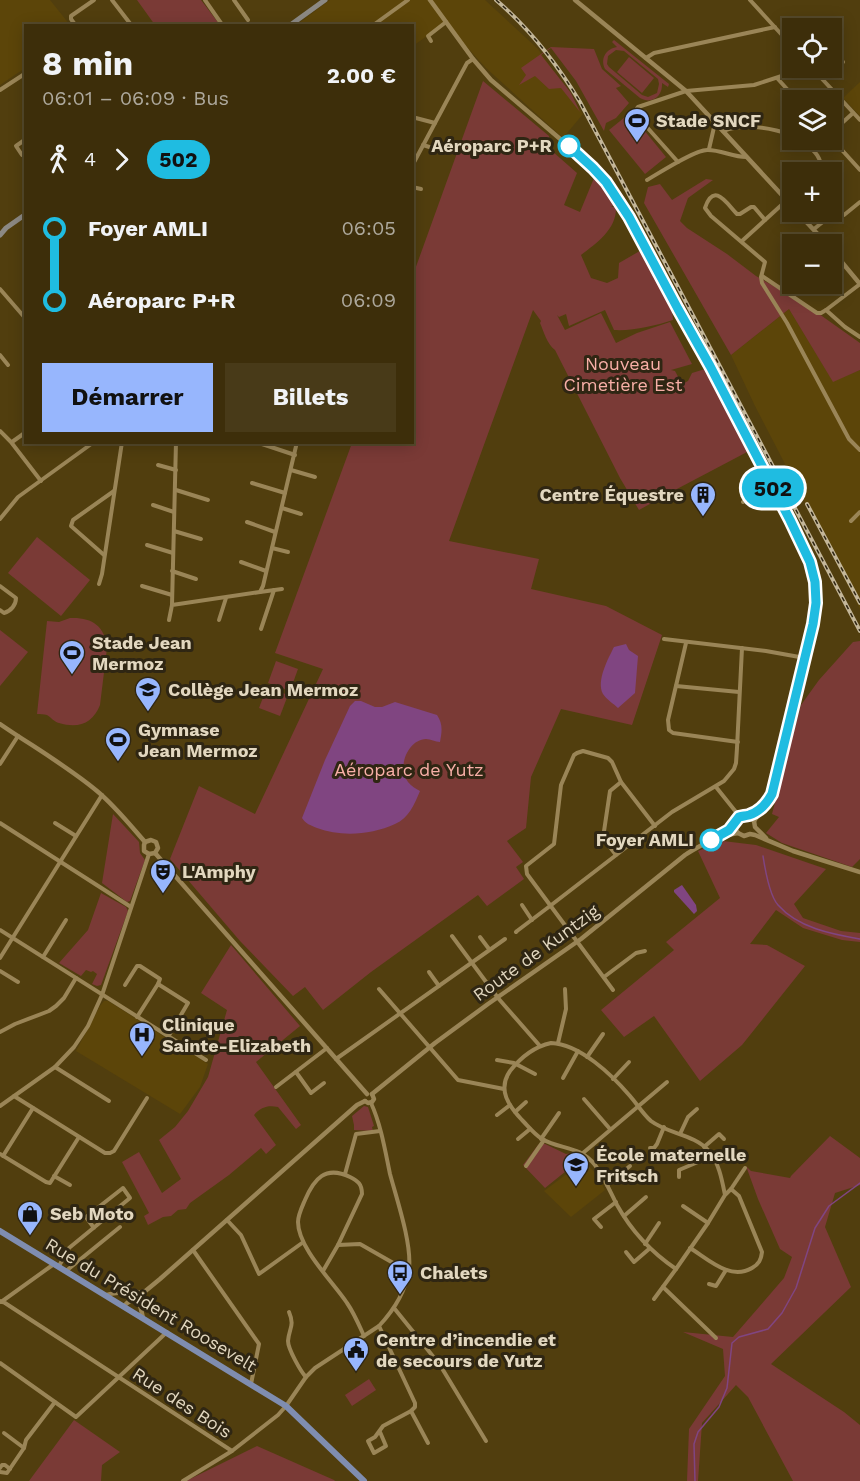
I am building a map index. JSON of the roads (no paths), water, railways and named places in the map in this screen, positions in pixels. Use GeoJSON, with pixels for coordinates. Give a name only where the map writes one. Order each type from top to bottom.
{"type":"FeatureCollection","features":[{"type":"Feature","properties":{"kind":"main road"},"geometry":{"type":"LineString","coordinates":[[293,24],[325,0]]}},
{"type":"Feature","properties":{"kind":"main road"},"geometry":{"type":"LineString","coordinates":[[0,235],[6,228],[24,217]]}},
{"type":"Feature","properties":{"kind":"main road","name":"Rue du Président Roosevelt"},"geometry":{"type":"LineString","coordinates":[[0,1231],[286,1406],[364,1481]]}},
{"type":"Feature","properties":{"kind":"street"},"geometry":{"type":"LineString","coordinates":[[75,24],[71,16],[94,0]]}},
{"type":"Feature","properties":{"kind":"street"},"geometry":{"type":"LineString","coordinates":[[112,0],[130,24]]}},
{"type":"Feature","properties":{"kind":"street"},"geometry":{"type":"LineString","coordinates":[[205,0],[222,24]]}},
{"type":"Feature","properties":{"kind":"street"},"geometry":{"type":"LineString","coordinates":[[234,0],[248,20]]}},
{"type":"Feature","properties":{"kind":"street"},"geometry":{"type":"LineString","coordinates":[[375,24],[408,0]]}},
{"type":"Feature","properties":{"kind":"street"},"geometry":{"type":"LineString","coordinates":[[430,0],[491,80],[593,168],[617,197],[700,347],[810,562],[815,582],[816,603],[813,624],[774,788],[750,834]]}},
{"type":"Feature","properties":{"kind":"street"},"geometry":{"type":"LineString","coordinates":[[575,0],[686,91],[782,195]]}},
{"type":"Feature","properties":{"kind":"street"},"geometry":{"type":"LineString","coordinates":[[750,0],[782,35]]}},
{"type":"Feature","properties":{"kind":"street"},"geometry":{"type":"LineString","coordinates":[[431,41],[428,36],[446,22]]}},
{"type":"Feature","properties":{"kind":"street"},"geometry":{"type":"LineString","coordinates":[[646,58],[654,53],[775,27]]}},
{"type":"Feature","properties":{"kind":"street"},"geometry":{"type":"LineString","coordinates":[[414,162],[467,63],[473,59]]}},
{"type":"Feature","properties":{"kind":"street"},"geometry":{"type":"LineString","coordinates":[[0,90],[24,74]]}},
{"type":"Feature","properties":{"kind":"street"},"geometry":{"type":"LineString","coordinates":[[678,162],[637,116],[635,111],[638,107],[686,91],[754,85],[782,76]]}},
{"type":"Feature","properties":{"kind":"street"},"geometry":{"type":"LineString","coordinates":[[777,78],[788,90]]}},
{"type":"Feature","properties":{"kind":"street"},"geometry":{"type":"LineString","coordinates":[[821,78],[860,120]]}},
{"type":"Feature","properties":{"kind":"street"},"geometry":{"type":"LineString","coordinates":[[842,123],[853,113]]}},
{"type":"Feature","properties":{"kind":"street"},"geometry":{"type":"LineString","coordinates":[[414,118],[435,123]]}},
{"type":"Feature","properties":{"kind":"street"},"geometry":{"type":"LineString","coordinates":[[709,150],[715,123]]}},
{"type":"Feature","properties":{"kind":"street"},"geometry":{"type":"LineString","coordinates":[[723,131],[734,127],[774,129],[782,132]]}},
{"type":"Feature","properties":{"kind":"street"},"geometry":{"type":"LineString","coordinates":[[22,155],[16,146],[24,140]]}},
{"type":"Feature","properties":{"kind":"street"},"geometry":{"type":"LineString","coordinates":[[423,145],[439,150]]}},
{"type":"Feature","properties":{"kind":"street"},"geometry":{"type":"LineString","coordinates":[[647,180],[703,150],[747,157]]}},
{"type":"Feature","properties":{"kind":"street"},"geometry":{"type":"LineString","coordinates":[[842,150],[860,170]]}},
{"type":"Feature","properties":{"kind":"street"},"geometry":{"type":"LineString","coordinates":[[414,187],[421,189]]}},
{"type":"Feature","properties":{"kind":"street"},"geometry":{"type":"LineString","coordinates":[[765,220],[754,207],[737,214],[723,197],[718,195],[714,195],[705,208],[711,216],[765,262],[762,284],[787,323],[849,439],[860,450]]}},
{"type":"Feature","properties":{"kind":"street"},"geometry":{"type":"LineString","coordinates":[[814,229],[830,217],[844,215],[858,203],[860,209]]}},
{"type":"Feature","properties":{"kind":"street"},"geometry":{"type":"LineString","coordinates":[[742,241],[782,205]]}},
{"type":"Feature","properties":{"kind":"street"},"geometry":{"type":"LineString","coordinates":[[807,222],[818,234]]}},
{"type":"Feature","properties":{"kind":"street"},"geometry":{"type":"LineString","coordinates":[[762,275],[817,313],[821,313],[860,284],[842,262]]}},
{"type":"Feature","properties":{"kind":"street"},"geometry":{"type":"LineString","coordinates":[[0,289],[24,317]]}},
{"type":"Feature","properties":{"kind":"street"},"geometry":{"type":"LineString","coordinates":[[826,310],[860,338]]}},
{"type":"Feature","properties":{"kind":"street"},"geometry":{"type":"LineString","coordinates":[[0,355],[9,365]]}},
{"type":"Feature","properties":{"kind":"street"},"geometry":{"type":"LineString","coordinates":[[0,431],[41,481]]}},
{"type":"Feature","properties":{"kind":"street"},"geometry":{"type":"LineString","coordinates":[[11,442],[24,433]]}},
{"type":"Feature","properties":{"kind":"street"},"geometry":{"type":"LineString","coordinates":[[0,519],[18,497],[91,444]]}},
{"type":"Feature","properties":{"kind":"street"},"geometry":{"type":"LineString","coordinates":[[99,584],[122,444]]}},
{"type":"Feature","properties":{"kind":"street"},"geometry":{"type":"LineString","coordinates":[[169,620],[172,605],[176,444]]}},
{"type":"Feature","properties":{"kind":"street"},"geometry":{"type":"LineString","coordinates":[[262,444],[295,455]]}},
{"type":"Feature","properties":{"kind":"street"},"geometry":{"type":"LineString","coordinates":[[260,592],[297,444]]}},
{"type":"Feature","properties":{"kind":"street"},"geometry":{"type":"LineString","coordinates":[[158,465],[176,470]]}},
{"type":"Feature","properties":{"kind":"street"},"geometry":{"type":"LineString","coordinates":[[291,470],[315,477]]}},
{"type":"Feature","properties":{"kind":"street"},"geometry":{"type":"LineString","coordinates":[[252,483],[285,493]]}},
{"type":"Feature","properties":{"kind":"street"},"geometry":{"type":"LineString","coordinates":[[743,502],[772,486]]}},
{"type":"Feature","properties":{"kind":"street"},"geometry":{"type":"LineString","coordinates":[[176,490],[208,500]]}},
{"type":"Feature","properties":{"kind":"street"},"geometry":{"type":"LineString","coordinates":[[105,556],[71,526],[73,520],[115,491]]}},
{"type":"Feature","properties":{"kind":"street"},"geometry":{"type":"LineString","coordinates":[[153,505],[174,512]]}},
{"type":"Feature","properties":{"kind":"street"},"geometry":{"type":"LineString","coordinates":[[282,508],[301,514]]}},
{"type":"Feature","properties":{"kind":"street"},"geometry":{"type":"LineString","coordinates":[[851,521],[860,512]]}},
{"type":"Feature","properties":{"kind":"street"},"geometry":{"type":"LineString","coordinates":[[247,522],[275,532]]}},
{"type":"Feature","properties":{"kind":"street"},"geometry":{"type":"LineString","coordinates":[[174,531],[201,539]]}},
{"type":"Feature","properties":{"kind":"street"},"geometry":{"type":"LineString","coordinates":[[147,545],[173,553]]}},
{"type":"Feature","properties":{"kind":"street"},"geometry":{"type":"LineString","coordinates":[[272,548],[288,552]]}},
{"type":"Feature","properties":{"kind":"street"},"geometry":{"type":"LineString","coordinates":[[241,562],[266,571]]}},
{"type":"Feature","properties":{"kind":"street"},"geometry":{"type":"LineString","coordinates":[[172,572],[196,579]]}},
{"type":"Feature","properties":{"kind":"street"},"geometry":{"type":"LineString","coordinates":[[0,586],[16,598],[16,603],[9,612],[4,613],[0,610]]}},
{"type":"Feature","properties":{"kind":"street"},"geometry":{"type":"LineString","coordinates":[[142,586],[172,595]]}},
{"type":"Feature","properties":{"kind":"street"},"geometry":{"type":"LineString","coordinates":[[172,605],[282,589]]}},
{"type":"Feature","properties":{"kind":"street"},"geometry":{"type":"LineString","coordinates":[[261,629],[274,590]]}},
{"type":"Feature","properties":{"kind":"street"},"geometry":{"type":"LineString","coordinates":[[219,620],[226,598]]}},
{"type":"Feature","properties":{"kind":"street"},"geometry":{"type":"LineString","coordinates":[[664,639],[805,658]]}},
{"type":"Feature","properties":{"kind":"street"},"geometry":{"type":"LineString","coordinates":[[686,643],[668,720],[669,730],[673,733],[738,742]]}},
{"type":"Feature","properties":{"kind":"street"},"geometry":{"type":"LineString","coordinates":[[516,932],[676,810],[724,782],[736,763],[742,648]]}},
{"type":"Feature","properties":{"kind":"street"},"geometry":{"type":"LineString","coordinates":[[676,686],[740,692]]}},
{"type":"Feature","properties":{"kind":"street"},"geometry":{"type":"LineString","coordinates":[[0,724],[102,795],[146,842]]}},
{"type":"Feature","properties":{"kind":"street"},"geometry":{"type":"LineString","coordinates":[[0,764],[18,736]]}},
{"type":"Feature","properties":{"kind":"street"},"geometry":{"type":"LineString","coordinates":[[613,990],[550,906],[527,874],[526,869],[529,863],[554,844],[561,785],[574,755],[583,751],[608,758],[612,762],[621,782],[655,826]]}},
{"type":"Feature","properties":{"kind":"street"},"geometry":{"type":"LineString","coordinates":[[616,856],[603,838],[609,791],[621,782]]}},
{"type":"Feature","properties":{"kind":"street"},"geometry":{"type":"LineString","coordinates":[[716,787],[736,812],[738,833],[744,836],[750,834],[793,851],[860,872]]}},
{"type":"Feature","properties":{"kind":"street"},"geometry":{"type":"LineString","coordinates":[[0,958],[102,795]]}},
{"type":"Feature","properties":{"kind":"street"},"geometry":{"type":"LineString","coordinates":[[737,820],[764,806]]}},
{"type":"Feature","properties":{"kind":"street"},"geometry":{"type":"LineString","coordinates":[[747,815],[770,842]]}},
{"type":"Feature","properties":{"kind":"street","name":"Route de Kuntzig"},"geometry":{"type":"LineString","coordinates":[[369,1094],[429,1047],[577,942],[685,855],[729,830],[737,820]]}},
{"type":"Feature","properties":{"kind":"street"},"geometry":{"type":"LineString","coordinates":[[0,823],[131,908]]}},
{"type":"Feature","properties":{"kind":"street"},"geometry":{"type":"LineString","coordinates":[[55,823],[76,836]]}},
{"type":"Feature","properties":{"kind":"street","name":"Route de Kuntzig"},"geometry":{"type":"LineString","coordinates":[[717,837],[738,833]]}},
{"type":"Feature","properties":{"kind":"street"},"geometry":{"type":"LineString","coordinates":[[0,1106],[55,1067],[68,1054],[88,1026],[102,994],[152,853],[158,848],[156,842],[151,840],[146,842]]}},
{"type":"Feature","properties":{"kind":"street"},"geometry":{"type":"LineString","coordinates":[[124,1306],[143,1293],[193,1250],[357,1105],[374,1099],[152,853],[144,850],[146,842]]}},
{"type":"Feature","properties":{"kind":"street"},"geometry":{"type":"LineString","coordinates":[[522,905],[532,920]]}},
{"type":"Feature","properties":{"kind":"street"},"geometry":{"type":"LineString","coordinates":[[43,957],[66,920]]}},
{"type":"Feature","properties":{"kind":"street"},"geometry":{"type":"LineString","coordinates":[[0,930],[206,1060]]}},
{"type":"Feature","properties":{"kind":"street"},"geometry":{"type":"LineString","coordinates":[[452,936],[498,998],[540,1046]]}},
{"type":"Feature","properties":{"kind":"street"},"geometry":{"type":"LineString","coordinates":[[480,937],[489,950]]}},
{"type":"Feature","properties":{"kind":"street"},"geometry":{"type":"LineString","coordinates":[[336,1059],[505,939]]}},
{"type":"Feature","properties":{"kind":"street"},"geometry":{"type":"LineString","coordinates":[[604,977],[636,953],[645,951]]}},
{"type":"Feature","properties":{"kind":"street"},"geometry":{"type":"LineString","coordinates":[[125,985],[137,966],[160,979],[137,1017]]}},
{"type":"Feature","properties":{"kind":"street"},"geometry":{"type":"LineString","coordinates":[[0,971],[18,982]]}},
{"type":"Feature","properties":{"kind":"street"},"geometry":{"type":"LineString","coordinates":[[429,972],[439,986]]}},
{"type":"Feature","properties":{"kind":"street"},"geometry":{"type":"LineString","coordinates":[[0,1032],[56,1006],[64,998],[76,978]]}},
{"type":"Feature","properties":{"kind":"street"},"geometry":{"type":"LineString","coordinates":[[158,984],[188,1003],[168,1037]]}},
{"type":"Feature","properties":{"kind":"street"},"geometry":{"type":"LineString","coordinates":[[379,988],[458,1080],[504,1089]]}},
{"type":"Feature","properties":{"kind":"street"},"geometry":{"type":"LineString","coordinates":[[558,1043],[566,1009],[565,989]]}},
{"type":"Feature","properties":{"kind":"street"},"geometry":{"type":"LineString","coordinates":[[587,1057],[603,1034]]}},
{"type":"Feature","properties":{"kind":"street"},"geometry":{"type":"LineString","coordinates":[[676,1269],[649,1249],[630,1227],[594,1164],[583,1153],[543,1139],[530,1129],[515,1112],[505,1096],[507,1077],[530,1051],[540,1046],[558,1043],[571,1047],[613,1079],[652,1122],[704,1147],[718,1168],[725,1195]]}},
{"type":"Feature","properties":{"kind":"street"},"geometry":{"type":"LineString","coordinates":[[276,1087],[327,1048]]}},
{"type":"Feature","properties":{"kind":"street"},"geometry":{"type":"LineString","coordinates":[[563,1078],[578,1051]]}},
{"type":"Feature","properties":{"kind":"street"},"geometry":{"type":"LineString","coordinates":[[497,1060],[517,1064],[535,1074]]}},
{"type":"Feature","properties":{"kind":"street"},"geometry":{"type":"LineString","coordinates":[[613,1079],[630,1062]]}},
{"type":"Feature","properties":{"kind":"street"},"geometry":{"type":"LineString","coordinates":[[55,1067],[109,1101]]}},
{"type":"Feature","properties":{"kind":"street"},"geometry":{"type":"LineString","coordinates":[[296,1072],[311,1093],[324,1083]]}},
{"type":"Feature","properties":{"kind":"street"},"geometry":{"type":"LineString","coordinates":[[583,1153],[667,1082]]}},
{"type":"Feature","properties":{"kind":"street"},"geometry":{"type":"LineString","coordinates":[[183,1481],[232,1450],[278,1415],[315,1368],[379,1326],[394,1308],[406,1285],[410,1262],[406,1239],[375,1110],[364,1097],[369,1094]]}},
{"type":"Feature","properties":{"kind":"street"},"geometry":{"type":"LineString","coordinates":[[14,1096],[105,1153],[114,1151],[147,1098]]}},
{"type":"Feature","properties":{"kind":"street"},"geometry":{"type":"LineString","coordinates":[[584,1099],[609,1130]]}},
{"type":"Feature","properties":{"kind":"street"},"geometry":{"type":"LineString","coordinates":[[515,1112],[526,1102]]}},
{"type":"Feature","properties":{"kind":"street"},"geometry":{"type":"LineString","coordinates":[[497,1115],[510,1105]]}},
{"type":"Feature","properties":{"kind":"street"},"geometry":{"type":"LineString","coordinates":[[33,1108],[2,1155],[50,1183],[79,1137]]}},
{"type":"Feature","properties":{"kind":"street"},"geometry":{"type":"LineString","coordinates":[[680,1134],[688,1117],[697,1109]]}},
{"type":"Feature","properties":{"kind":"street"},"geometry":{"type":"LineString","coordinates":[[526,1166],[559,1113]]}},
{"type":"Feature","properties":{"kind":"street"},"geometry":{"type":"LineString","coordinates":[[650,1148],[654,1148],[657,1144],[664,1127]]}},
{"type":"Feature","properties":{"kind":"street"},"geometry":{"type":"LineString","coordinates":[[518,1139],[530,1129]]}},
{"type":"Feature","properties":{"kind":"street"},"geometry":{"type":"LineString","coordinates":[[344,1174],[357,1134],[380,1131]]}},
{"type":"Feature","properties":{"kind":"street"},"geometry":{"type":"LineString","coordinates":[[704,1147],[719,1134],[724,1139]]}},
{"type":"Feature","properties":{"kind":"street"},"geometry":{"type":"LineString","coordinates":[[679,1177],[679,1170],[698,1162],[709,1152]]}},
{"type":"Feature","properties":{"kind":"street"},"geometry":{"type":"LineString","coordinates":[[607,1185],[630,1166]]}},
{"type":"Feature","properties":{"kind":"street"},"geometry":{"type":"LineString","coordinates":[[654,1299],[745,1168]]}},
{"type":"Feature","properties":{"kind":"street"},"geometry":{"type":"LineString","coordinates":[[323,1271],[362,1194],[361,1185],[357,1180],[333,1172],[321,1176],[311,1186],[298,1218],[298,1224],[303,1243],[323,1271],[349,1305],[364,1336]]}},
{"type":"Feature","properties":{"kind":"street"},"geometry":{"type":"LineString","coordinates":[[54,1176],[70,1185]]}},
{"type":"Feature","properties":{"kind":"street"},"geometry":{"type":"LineString","coordinates":[[0,1302],[57,1265],[69,1248],[94,1228],[130,1198],[123,1188],[86,1217],[94,1228]]}},
{"type":"Feature","properties":{"kind":"street"},"geometry":{"type":"LineString","coordinates":[[690,1248],[726,1270],[745,1271],[759,1263],[762,1252],[739,1196],[731,1189]]}},
{"type":"Feature","properties":{"kind":"street"},"geometry":{"type":"LineString","coordinates":[[624,1216],[646,1197]]}},
{"type":"Feature","properties":{"kind":"street"},"geometry":{"type":"LineString","coordinates":[[601,1227],[594,1219],[616,1202]]}},
{"type":"Feature","properties":{"kind":"street"},"geometry":{"type":"LineString","coordinates":[[683,1206],[708,1223]]}},
{"type":"Feature","properties":{"kind":"street"},"geometry":{"type":"LineString","coordinates":[[227,1220],[241,1235],[259,1274],[303,1243]]}},
{"type":"Feature","properties":{"kind":"street"},"geometry":{"type":"LineString","coordinates":[[645,1244],[659,1223]]}},
{"type":"Feature","properties":{"kind":"street"},"geometry":{"type":"LineString","coordinates":[[66,1271],[120,1227]]}},
{"type":"Feature","properties":{"kind":"street"},"geometry":{"type":"LineString","coordinates":[[338,1245],[360,1244],[409,1272]]}},
{"type":"Feature","properties":{"kind":"street"},"geometry":{"type":"LineString","coordinates":[[626,1252],[634,1262],[649,1249]]}},
{"type":"Feature","properties":{"kind":"street"},"geometry":{"type":"LineString","coordinates":[[193,1250],[259,1344],[251,1384]]}},
{"type":"Feature","properties":{"kind":"street"},"geometry":{"type":"LineString","coordinates":[[709,1284],[716,1286],[726,1270]]}},
{"type":"Feature","properties":{"kind":"street"},"geometry":{"type":"LineString","coordinates":[[663,1287],[716,1338]]}},
{"type":"Feature","properties":{"kind":"street"},"geometry":{"type":"LineString","coordinates":[[106,1296],[134,1291],[143,1293]]}},
{"type":"Feature","properties":{"kind":"street"},"geometry":{"type":"LineString","coordinates":[[143,1293],[140,1305],[143,1318]]}},
{"type":"Feature","properties":{"kind":"street"},"geometry":{"type":"LineString","coordinates":[[132,1311],[141,1299]]}},
{"type":"Feature","properties":{"kind":"street","name":"Rue des Bois"},"geometry":{"type":"LineString","coordinates":[[0,1302],[232,1450]]}},
{"type":"Feature","properties":{"kind":"street"},"geometry":{"type":"LineString","coordinates":[[394,1308],[440,1365],[486,1441]]}},
{"type":"Feature","properties":{"kind":"street"},"geometry":{"type":"LineString","coordinates":[[289,1312],[293,1323],[288,1345],[306,1377]]}},
{"type":"Feature","properties":{"kind":"street"},"geometry":{"type":"LineString","coordinates":[[379,1326],[415,1403],[415,1407],[383,1426],[380,1432],[368,1441],[374,1453],[386,1446],[380,1432]]}},
{"type":"Feature","properties":{"kind":"street"},"geometry":{"type":"LineString","coordinates":[[0,1363],[76,1417],[167,1332]]}},
{"type":"Feature","properties":{"kind":"street"},"geometry":{"type":"LineString","coordinates":[[0,1470],[7,1473],[24,1448],[26,1440],[55,1402]]}},
{"type":"Feature","properties":{"kind":"street"},"geometry":{"type":"LineString","coordinates":[[411,1410],[428,1443]]}},
{"type":"Feature","properties":{"kind":"street"},"geometry":{"type":"LineString","coordinates":[[4,1433],[24,1448]]}},
{"type":"Feature","properties":{"kind":"waterway"},"geometry":{"type":"LineString","coordinates":[[763,856],[772,895],[786,913],[816,929],[860,939]]}},
{"type":"Feature","properties":{"kind":"waterway"},"geometry":{"type":"LineString","coordinates":[[695,1481],[694,1444],[698,1432],[719,1407],[727,1388],[732,1343],[739,1337],[768,1329],[782,1313],[796,1288],[815,1228],[829,1206],[860,1183]]}},
{"type":"Feature","properties":{"kind":"railway"},"geometry":{"type":"LineString","coordinates":[[496,0],[542,48],[580,102],[860,631]]}},
{"type":"Feature","properties":{"kind":"railway"},"geometry":{"type":"LineString","coordinates":[[807,504],[860,603]]}},
{"type":"Feature","properties":{"kind":"place","name":"Stade SNCF"},"geometry":{"type":"Point","coordinates":[637,144]}},
{"type":"Feature","properties":{"kind":"place","name":"Aéroparc P+R"},"geometry":{"type":"Point","coordinates":[569,146]}},
{"type":"Feature","properties":{"kind":"place","name":"Centre Équestre"},"geometry":{"type":"Point","coordinates":[703,518]}},
{"type":"Feature","properties":{"kind":"place","name":"Stade Jean Mermoz"},"geometry":{"type":"Point","coordinates":[72,676]}},
{"type":"Feature","properties":{"kind":"place","name":"Collège Jean Mermoz"},"geometry":{"type":"Point","coordinates":[148,713]}},
{"type":"Feature","properties":{"kind":"place","name":"Gymnase Jean Mermoz"},"geometry":{"type":"Point","coordinates":[118,763]}},
{"type":"Feature","properties":{"kind":"place","name":"Foyer AMLI"},"geometry":{"type":"Point","coordinates":[711,840]}},
{"type":"Feature","properties":{"kind":"place","name":"L'Amphy"},"geometry":{"type":"Point","coordinates":[163,895]}},
{"type":"Feature","properties":{"kind":"place","name":"Clinique Sainte-Elizabeth"},"geometry":{"type":"Point","coordinates":[142,1058]}},
{"type":"Feature","properties":{"kind":"place","name":"École maternelle Fritsch"},"geometry":{"type":"Point","coordinates":[576,1188]}},
{"type":"Feature","properties":{"kind":"place","name":"Seb Moto"},"geometry":{"type":"Point","coordinates":[30,1237]}},
{"type":"Feature","properties":{"kind":"place","name":"Chalets"},"geometry":{"type":"Point","coordinates":[400,1296]}},
{"type":"Feature","properties":{"kind":"place","name":"Centre d’incendie et de secours de Yutz"},"geometry":{"type":"Point","coordinates":[356,1373]}},
{"type":"Feature","properties":{"kind":"park label","name":"Nouveau Cimetière Est"},"geometry":{"type":"Point","coordinates":[623,374]}},
{"type":"Feature","properties":{"kind":"park label","name":"Aéroparc de Yutz"},"geometry":{"type":"Point","coordinates":[409,770]}}]}
